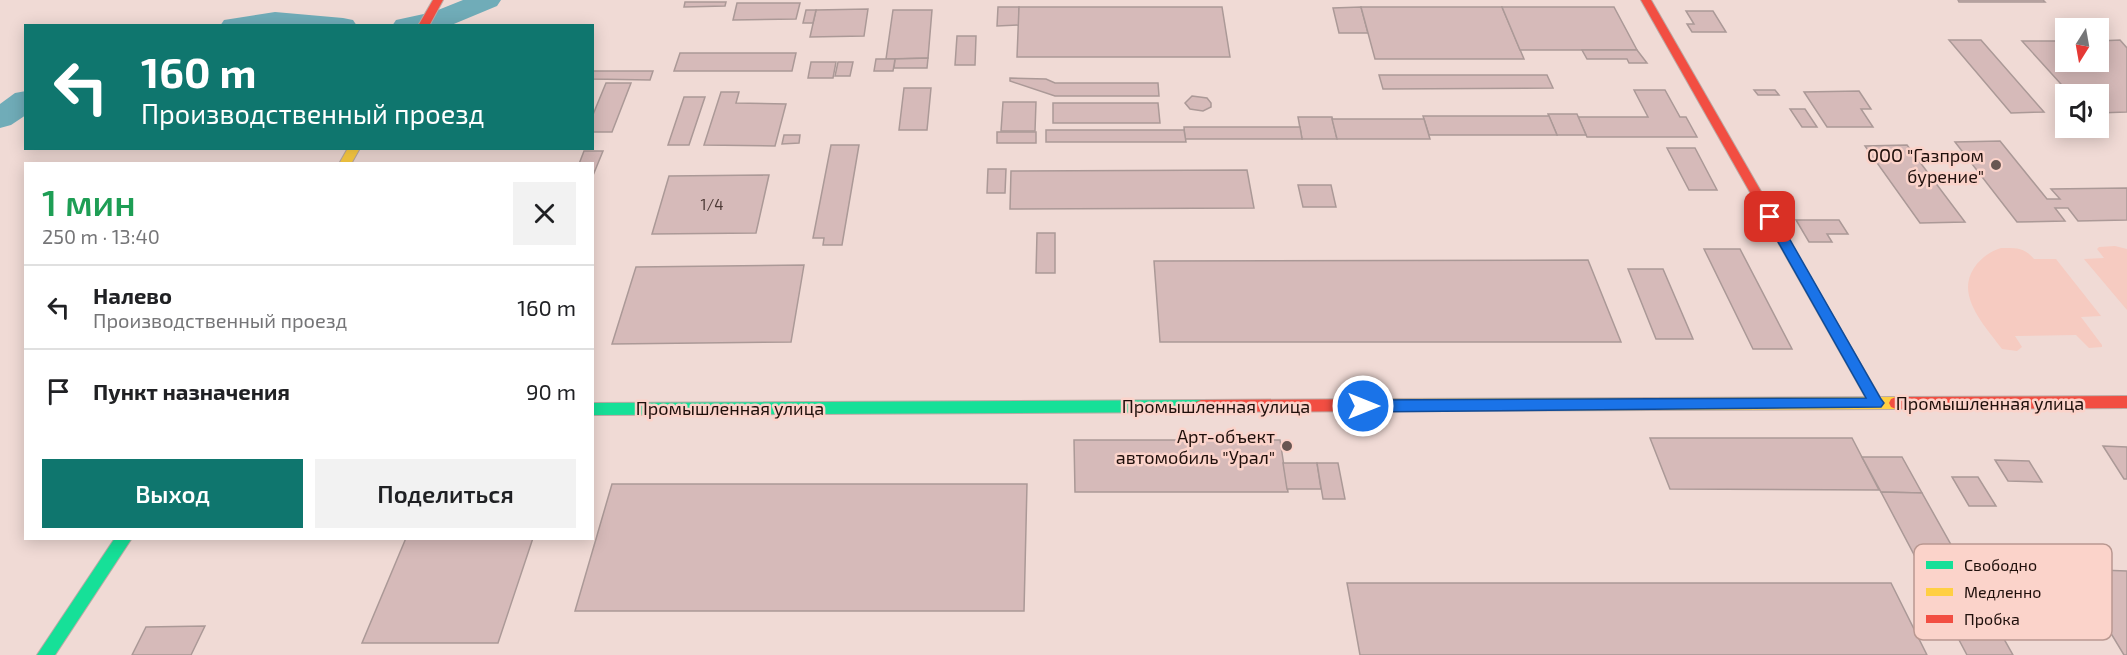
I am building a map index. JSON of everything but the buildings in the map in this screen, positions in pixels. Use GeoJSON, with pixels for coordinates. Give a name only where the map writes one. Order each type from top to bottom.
{"type":"FeatureCollection","features":[{"type":"Feature","properties":{"kind":"main road"},"geometry":{"type":"LineString","coordinates":[[424,24],[438,0]]}},
{"type":"Feature","properties":{"kind":"main road"},"geometry":{"type":"LineString","coordinates":[[1646,0],[1876,403]]}},
{"type":"Feature","properties":{"kind":"main road","name":"Промышленная улица"},"geometry":{"type":"LineString","coordinates":[[594,409],[2127,402]]}},
{"type":"Feature","properties":{"kind":"main road"},"geometry":{"type":"LineString","coordinates":[[45,655],[123,540]]}},
{"type":"Feature","properties":{"kind":"shaded area"},"geometry":{"type":"Polygon","coordinates":[[[2115,246],[2127,249],[2127,310],[2084,259],[2104,258],[2097,249],[2115,246]]]}},
{"type":"Feature","properties":{"kind":"shaded area"},"geometry":{"type":"Polygon","coordinates":[[[2001,248],[2023,250],[2034,259],[2056,259],[2101,316],[2081,317],[2102,347],[2089,348],[2076,335],[2015,336],[2022,347],[2017,351],[2002,349],[1975,311],[1968,289],[1969,279],[1976,265],[1989,253],[2001,248]]]}},
{"type":"Feature","properties":{"kind":"waterway"},"geometry":{"type":"LineString","coordinates":[[416,24],[441,19],[487,0]]}},
{"type":"Feature","properties":{"kind":"waterway"},"geometry":{"type":"LineString","coordinates":[[243,24],[288,20],[330,24]]}},
{"type":"Feature","properties":{"kind":"waterway"},"geometry":{"type":"LineString","coordinates":[[0,118],[24,101]]}},
{"type":"Feature","properties":{"kind":"traffic: fast"},"geometry":{"type":"LineString","coordinates":[[1772,221],[1876,403]]}},
{"type":"Feature","properties":{"kind":"traffic: fast"},"geometry":{"type":"LineString","coordinates":[[594,409],[1201,406]]}},
{"type":"Feature","properties":{"kind":"traffic: fast"},"geometry":{"type":"LineString","coordinates":[[45,655],[123,540]]}},
{"type":"Feature","properties":{"kind":"traffic: slow"},"geometry":{"type":"LineString","coordinates":[[346,162],[353,150]]}},
{"type":"Feature","properties":{"kind":"traffic: slow"},"geometry":{"type":"LineString","coordinates":[[1387,405],[1896,403]]}},
{"type":"Feature","properties":{"kind":"traffic: jam"},"geometry":{"type":"LineString","coordinates":[[424,24],[438,0]]}},
{"type":"Feature","properties":{"kind":"traffic: jam"},"geometry":{"type":"LineString","coordinates":[[1646,0],[1772,221]]}},
{"type":"Feature","properties":{"kind":"traffic: jam"},"geometry":{"type":"LineString","coordinates":[[1896,403],[2127,402]]}},
{"type":"Feature","properties":{"kind":"traffic: jam"},"geometry":{"type":"LineString","coordinates":[[1201,406],[1387,405]]}},
{"type":"Feature","properties":{"kind":"place","name":"ООО \"Газпром бурение\""},"geometry":{"type":"Point","coordinates":[1996,165]}},
{"type":"Feature","properties":{"kind":"place","name":"Арт-объект автомобиль \"Урал\""},"geometry":{"type":"Point","coordinates":[1287,446]}},
{"type":"Feature","properties":{"kind":"route"},"geometry":{"type":"LineString","coordinates":[[1363,406],[1876,403],[1770,217]]}}]}
